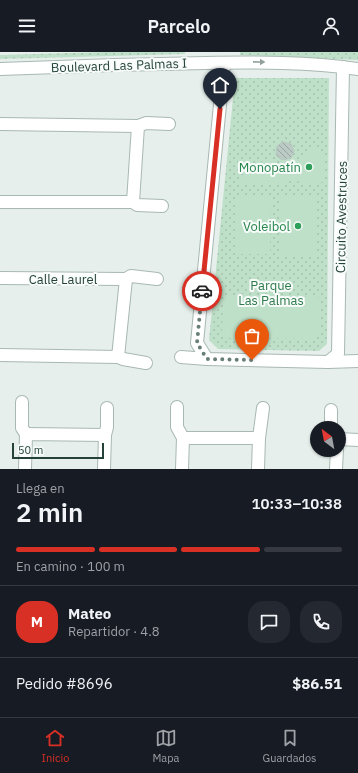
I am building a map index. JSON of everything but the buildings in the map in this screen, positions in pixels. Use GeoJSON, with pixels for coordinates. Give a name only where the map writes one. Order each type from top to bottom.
{"type":"FeatureCollection","features":[{"type":"Feature","properties":{"kind":"street","name":"Boulevard Las Palmas I"},"geometry":{"type":"LineString","coordinates":[[0,69],[136,64],[207,58],[224,63],[258,62],[358,69]]}},
{"type":"Feature","properties":{"kind":"street"},"geometry":{"type":"LineString","coordinates":[[207,359],[197,343],[224,63]]}},
{"type":"Feature","properties":{"kind":"street","name":"Circuito Avestruces"},"geometry":{"type":"LineString","coordinates":[[328,362],[338,354],[344,67]]}},
{"type":"Feature","properties":{"kind":"street"},"geometry":{"type":"LineString","coordinates":[[0,124],[138,126],[146,123],[169,124]]}},
{"type":"Feature","properties":{"kind":"street"},"geometry":{"type":"LineString","coordinates":[[133,202],[138,126]]}},
{"type":"Feature","properties":{"kind":"street"},"geometry":{"type":"LineString","coordinates":[[0,202],[133,202],[137,205],[162,206]]}},
{"type":"Feature","properties":{"kind":"street","name":"Calle Laurel"},"geometry":{"type":"LineString","coordinates":[[0,278],[126,279],[131,276],[157,279]]}},
{"type":"Feature","properties":{"kind":"street"},"geometry":{"type":"LineString","coordinates":[[118,357],[126,279]]}},
{"type":"Feature","properties":{"kind":"street"},"geometry":{"type":"LineString","coordinates":[[0,355],[118,357],[146,363]]}},
{"type":"Feature","properties":{"kind":"street"},"geometry":{"type":"LineString","coordinates":[[181,358],[328,362],[358,361]]}},
{"type":"Feature","properties":{"kind":"street"},"geometry":{"type":"LineString","coordinates":[[22,402],[22,428],[26,434],[25,469]]}},
{"type":"Feature","properties":{"kind":"street"},"geometry":{"type":"LineString","coordinates":[[177,407],[177,426],[183,438],[182,469]]}},
{"type":"Feature","properties":{"kind":"street"},"geometry":{"type":"LineString","coordinates":[[104,469],[107,408]]}},
{"type":"Feature","properties":{"kind":"street"},"geometry":{"type":"LineString","coordinates":[[258,469],[259,438],[263,408]]}},
{"type":"Feature","properties":{"kind":"street"},"geometry":{"type":"LineString","coordinates":[[331,410],[331,421]]}},
{"type":"Feature","properties":{"kind":"street"},"geometry":{"type":"LineString","coordinates":[[26,434],[105,435]]}},
{"type":"Feature","properties":{"kind":"street"},"geometry":{"type":"LineString","coordinates":[[183,438],[259,438]]}},
{"type":"Feature","properties":{"kind":"street"},"geometry":{"type":"LineString","coordinates":[[346,439],[358,440]]}},
{"type":"Feature","properties":{"kind":"street"},"geometry":{"type":"LineString","coordinates":[[336,469],[337,457]]}},
{"type":"Feature","properties":{"kind":"green space"},"geometry":{"type":"Polygon","coordinates":[[[106,52],[185,52],[185,54],[0,59],[0,55],[106,52]]]}},
{"type":"Feature","properties":{"kind":"green space"},"geometry":{"type":"Polygon","coordinates":[[[240,52],[358,52],[358,60],[240,55],[240,52]]]}},
{"type":"Feature","properties":{"kind":"green space","name":"Parque Las Palmas"},"geometry":{"type":"Polygon","coordinates":[[[235,78],[329,78],[327,344],[319,351],[218,349],[209,340],[235,78]]]}},
{"type":"Feature","properties":{"kind":"green space","name":"Monopatín"},"geometry":{"type":"Polygon","coordinates":[[[315,148],[325,153],[324,182],[305,184],[295,180],[287,181],[281,185],[237,185],[247,172],[261,162],[272,159],[277,166],[292,167],[299,162],[304,155],[315,148]]]}},
{"type":"Feature","properties":{"kind":"green space","name":"Voleibol"},"geometry":{"type":"Polygon","coordinates":[[[237,195],[271,196],[270,254],[236,254],[237,195]]]}},
{"type":"Feature","properties":{"kind":"green space","name":"Voleibol"},"geometry":{"type":"Polygon","coordinates":[[[281,197],[316,197],[315,256],[280,255],[281,197]]]}},
{"type":"Feature","properties":{"kind":"green space"},"geometry":{"type":"Polygon","coordinates":[[[226,297],[318,297],[320,300],[320,335],[315,339],[225,338],[222,333],[223,301],[226,297]]]}},
{"type":"Feature","properties":{"kind":"way so far"},"geometry":{"type":"LineString","coordinates":[[202,291],[197,343],[207,359],[252,360]]}},
{"type":"Feature","properties":{"kind":"place","name":"Monopatín"},"geometry":{"type":"Point","coordinates":[309,167]}},
{"type":"Feature","properties":{"kind":"place","name":"Voleibol"},"geometry":{"type":"Point","coordinates":[298,226]}},
{"type":"Feature","properties":{"kind":"route"},"geometry":{"type":"LineString","coordinates":[[202,291],[220,109]]}}]}
